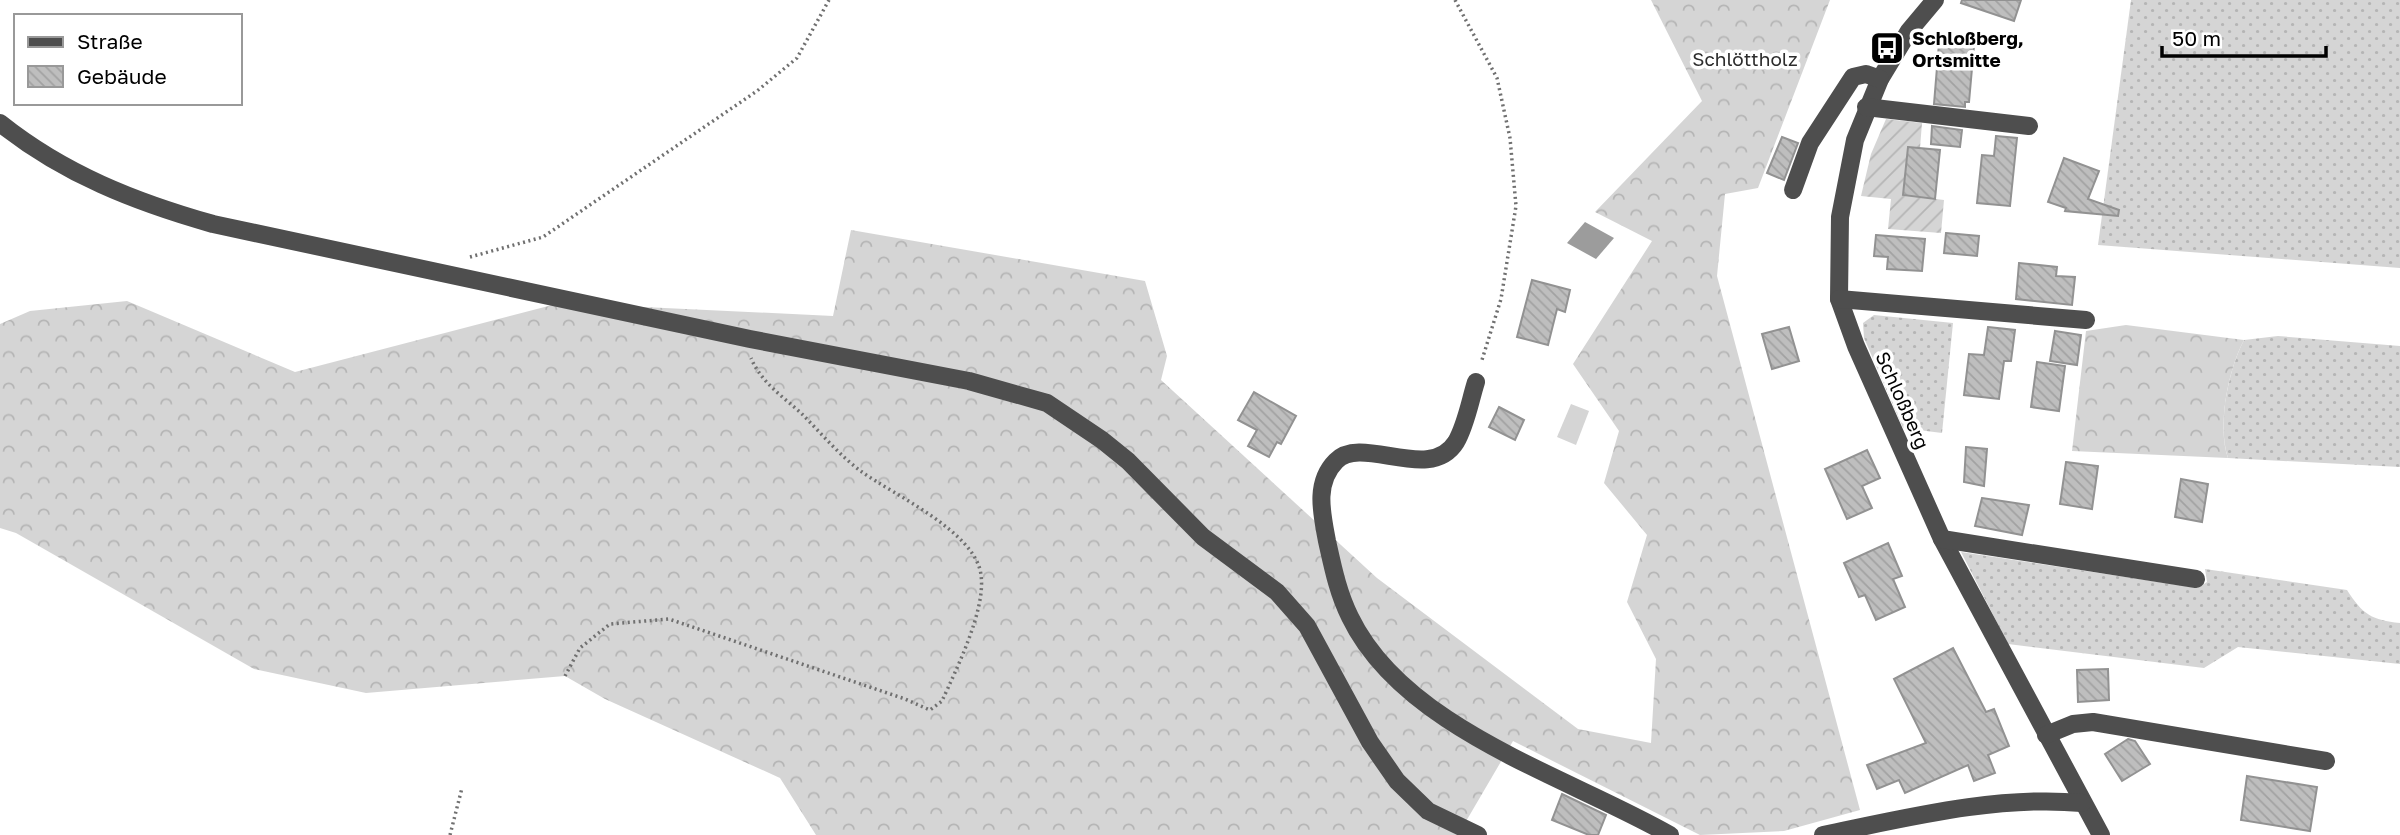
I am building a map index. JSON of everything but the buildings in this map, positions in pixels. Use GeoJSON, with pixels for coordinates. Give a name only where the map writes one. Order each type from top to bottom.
{"type":"FeatureCollection","features":[{"type":"Feature","properties":{"kind":"street","name":"Schloßberg"},"geometry":{"type":"LineString","coordinates":[[1936,0],[1909,31],[1866,107],[1847,170],[1840,217],[1839,299],[1856,346],[1942,539],[2101,835]]}},
{"type":"Feature","properties":{"kind":"street"},"geometry":{"type":"LineString","coordinates":[[1793,190],[1810,144],[1853,77],[1866,74],[1880,79]]}},
{"type":"Feature","properties":{"kind":"street"},"geometry":{"type":"LineString","coordinates":[[1866,107],[2029,127]]}},
{"type":"Feature","properties":{"kind":"street"},"geometry":{"type":"LineString","coordinates":[[0,123],[71,171],[110,191],[155,208],[213,224],[750,339],[1014,392],[1046,403],[1077,421],[1128,461],[1203,537],[1277,592],[1307,626],[1387,768],[1412,799],[1451,823],[1478,835]]}},
{"type":"Feature","properties":{"kind":"street"},"geometry":{"type":"LineString","coordinates":[[1839,299],[2086,320]]}},
{"type":"Feature","properties":{"kind":"street"},"geometry":{"type":"LineString","coordinates":[[1476,382],[1457,440],[1450,450],[1437,457],[1415,459],[1358,453],[1345,455],[1336,460],[1329,472],[1320,503],[1336,583],[1351,619],[1387,671],[1444,718],[1670,835]]}},
{"type":"Feature","properties":{"kind":"street"},"geometry":{"type":"LineString","coordinates":[[1942,539],[2196,579]]}},
{"type":"Feature","properties":{"kind":"street"},"geometry":{"type":"LineString","coordinates":[[2046,735],[2073,724],[2093,722],[2326,761]]}},
{"type":"Feature","properties":{"kind":"street"},"geometry":{"type":"LineString","coordinates":[[1823,835],[1971,809],[2056,800],[2082,803]]}},
{"type":"Feature","properties":{"kind":"path"},"geometry":{"type":"LineString","coordinates":[[466,258],[543,237],[757,91],[797,58],[829,0]]}},
{"type":"Feature","properties":{"kind":"path"},"geometry":{"type":"LineString","coordinates":[[1455,0],[1497,78],[1510,138],[1516,206],[1501,299],[1476,382]]}},
{"type":"Feature","properties":{"kind":"path"},"geometry":{"type":"LineString","coordinates":[[565,676],[580,648],[610,624],[669,619],[905,699],[922,709],[930,710],[942,701],[978,606],[981,574],[974,556],[960,539],[861,471],[764,380],[752,361],[750,339]]}},
{"type":"Feature","properties":{"kind":"path"},"geometry":{"type":"LineString","coordinates":[[450,835],[461,788]]}},
{"type":"Feature","properties":{"kind":"green space","name":"Schlöttholz"},"geometry":{"type":"Polygon","coordinates":[[[1651,0],[1830,0],[1758,188],[1725,194],[1717,276],[1860,810],[1784,831],[1700,835],[1513,741],[1458,835],[816,835],[780,778],[605,699],[565,676],[366,693],[254,669],[16,533],[0,528],[0,324],[30,311],[127,301],[295,372],[560,303],[833,316],[851,230],[1145,281],[1167,356],[1161,380],[1377,578],[1578,729],[1651,743],[1656,659],[1627,602],[1647,535],[1604,483],[1619,431],[1573,364],[1652,241],[1595,212],[1702,101],[1651,0]]]}},
{"type":"Feature","properties":{"kind":"green space"},"geometry":{"type":"Polygon","coordinates":[[[2131,0],[2400,0],[2400,268],[2098,245],[2131,0]]]}},
{"type":"Feature","properties":{"kind":"green space"},"geometry":{"type":"Polygon","coordinates":[[[1886,119],[1922,123],[1920,148],[1908,147],[1903,195],[1944,200],[1941,233],[1888,229],[1891,199],[1861,196],[1871,154],[1886,119]]]}},
{"type":"Feature","properties":{"kind":"green space"},"geometry":{"type":"Polygon","coordinates":[[[1874,315],[1953,323],[1942,433],[1903,428],[1864,338],[1863,323],[1874,315]]]}},
{"type":"Feature","properties":{"kind":"green space"},"geometry":{"type":"Polygon","coordinates":[[[2126,325],[2244,340],[2233,367],[2226,398],[2224,430],[2228,458],[2072,451],[2086,331],[2126,325]]]}},
{"type":"Feature","properties":{"kind":"green space"},"geometry":{"type":"Polygon","coordinates":[[[2278,336],[2400,346],[2400,467],[2228,458],[2224,415],[2229,382],[2238,352],[2244,340],[2278,336]]]}},
{"type":"Feature","properties":{"kind":"green space"},"geometry":{"type":"Polygon","coordinates":[[[1571,404],[1589,411],[1576,445],[1557,437],[1571,404]]]}},
{"type":"Feature","properties":{"kind":"green space"},"geometry":{"type":"Polygon","coordinates":[[[1961,552],[2198,588],[2207,582],[2205,569],[2347,590],[2369,615],[2400,623],[2400,664],[2238,647],[2204,668],[2008,644],[1961,552]]]}},
{"type":"Feature","properties":{"kind":"shaded area"},"geometry":{"type":"Polygon","coordinates":[[[1585,222],[1614,238],[1596,259],[1567,243],[1585,222]]]}},
{"type":"Feature","properties":{"kind":"place","name":"Schloßberg, Ortsmitte"},"geometry":{"type":"Point","coordinates":[1887,48]}}]}
